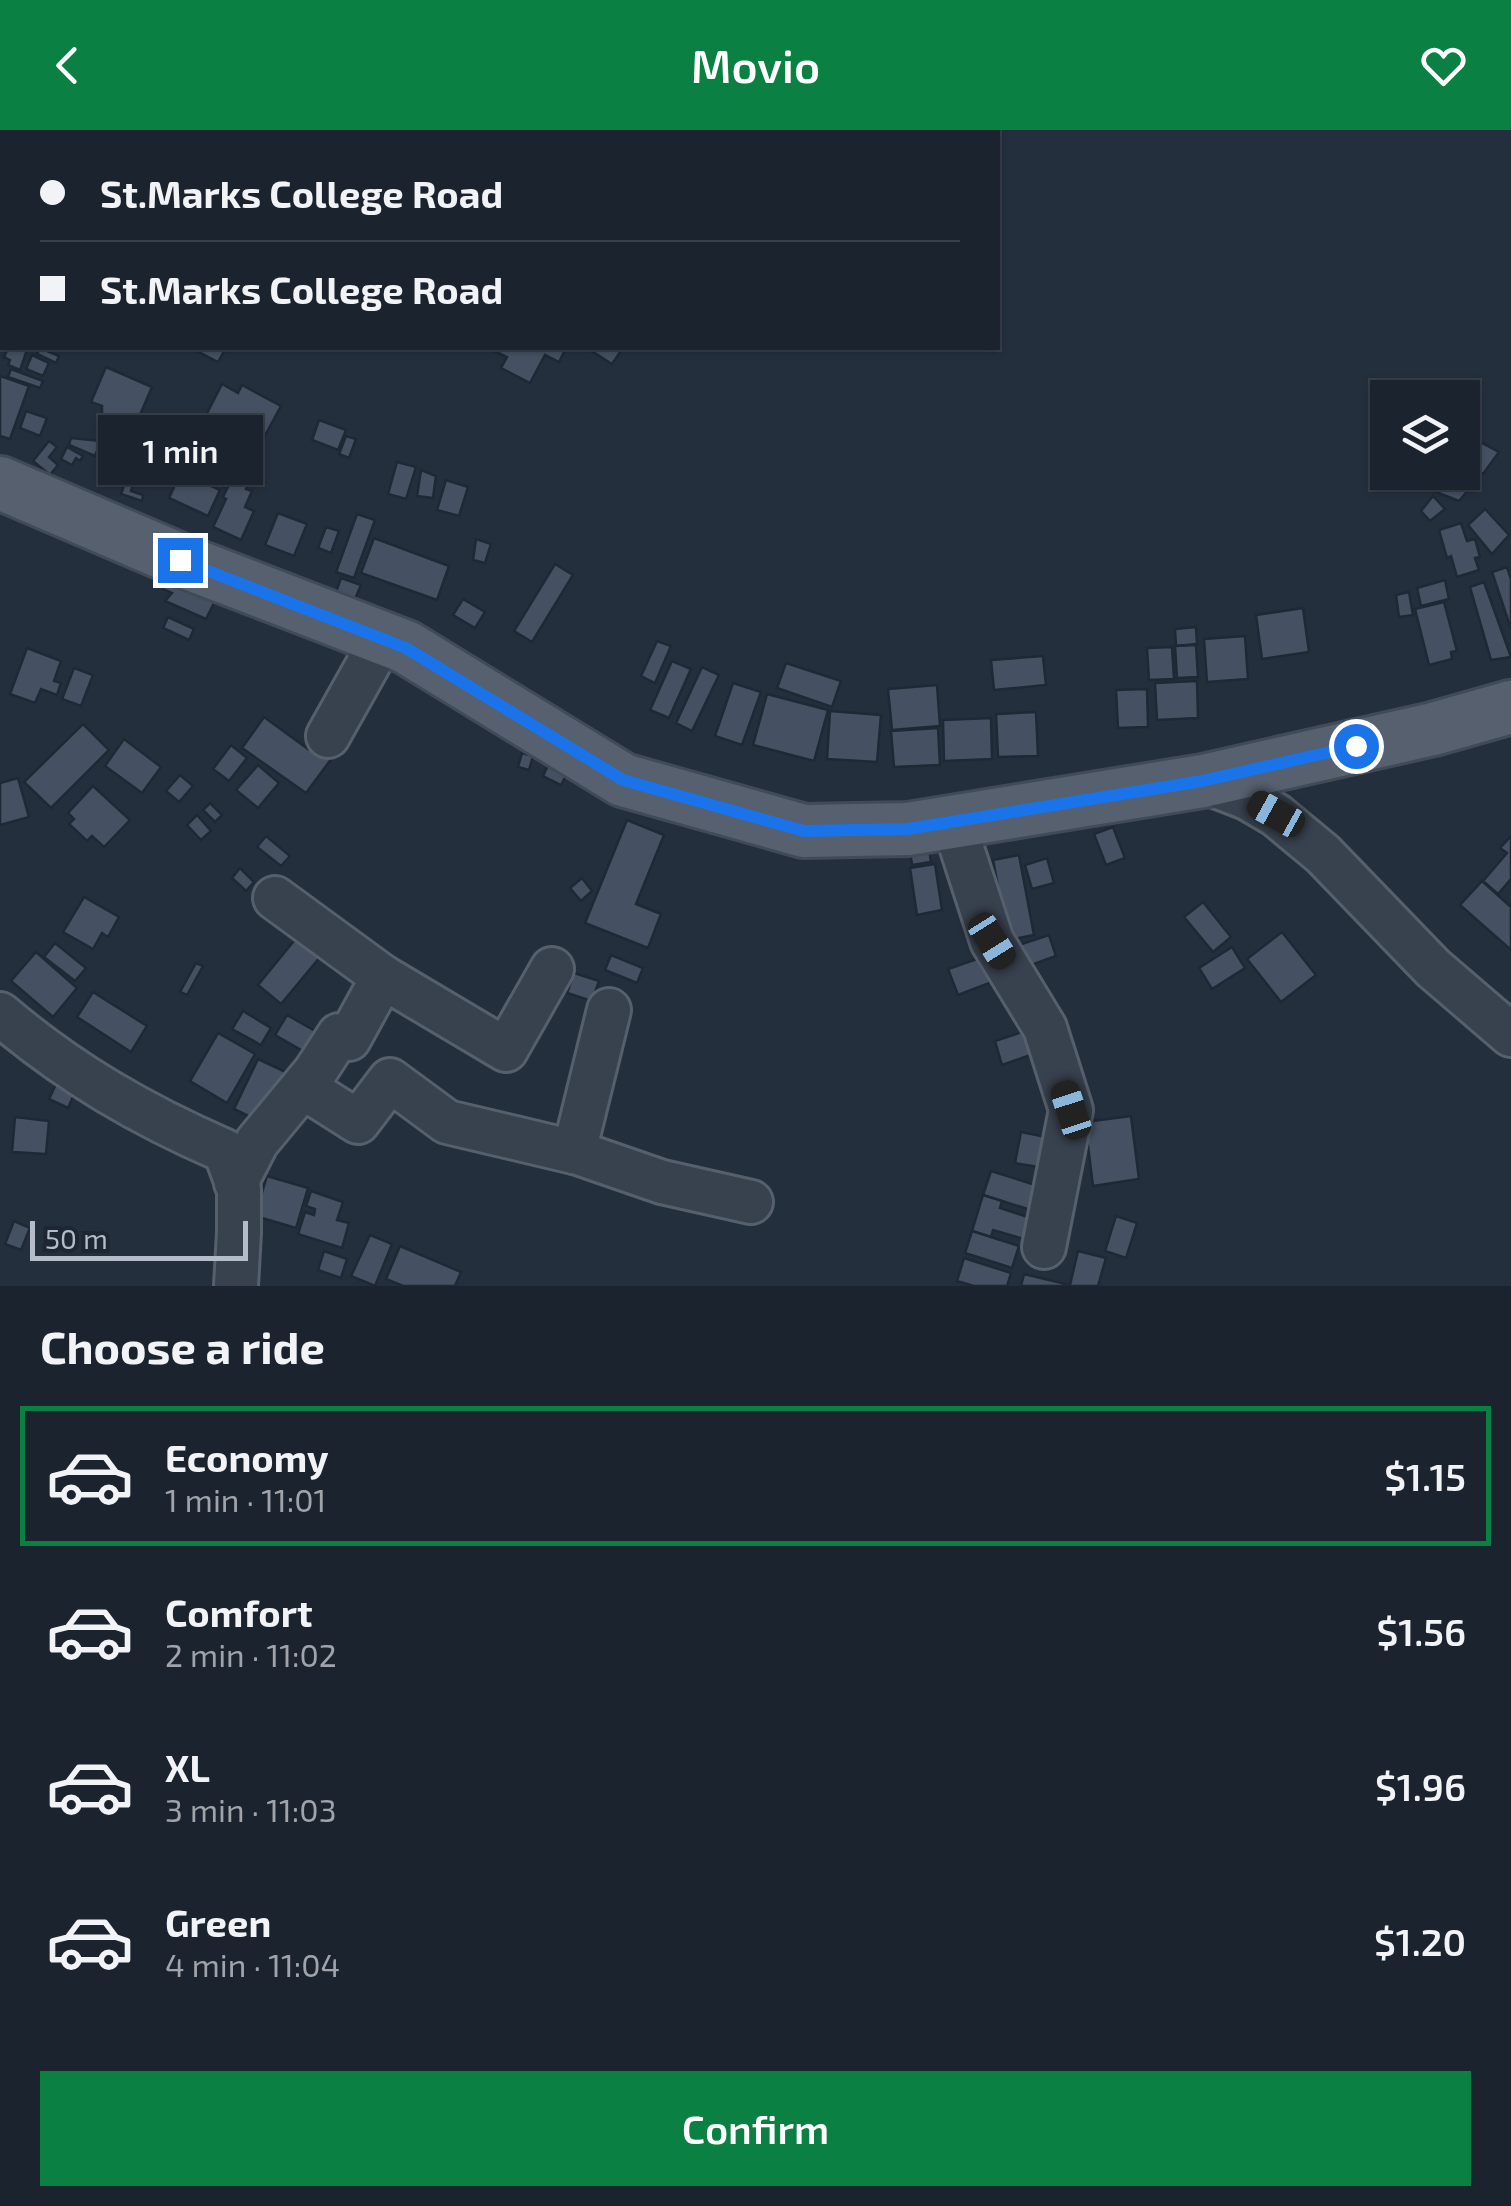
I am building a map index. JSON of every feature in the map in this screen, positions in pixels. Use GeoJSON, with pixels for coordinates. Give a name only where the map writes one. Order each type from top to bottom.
{"type":"FeatureCollection","features":[{"type":"Feature","properties":{"kind":"main road"},"geometry":{"type":"LineString","coordinates":[[0,483],[180,560],[406,648],[623,780],[804,831],[908,829],[1202,781],[1511,707]]}},
{"type":"Feature","properties":{"kind":"street"},"geometry":{"type":"LineString","coordinates":[[328,736],[383,638]]}},
{"type":"Feature","properties":{"kind":"street"},"geometry":{"type":"LineString","coordinates":[[1202,781],[1248,798],[1276,814],[1323,854],[1433,968],[1511,1035]]}},
{"type":"Feature","properties":{"kind":"street"},"geometry":{"type":"LineString","coordinates":[[953,821],[992,941],[1045,1028],[1071,1110],[1044,1247]]}},
{"type":"Feature","properties":{"kind":"street"},"geometry":{"type":"LineString","coordinates":[[276,898],[383,977],[506,1050],[552,969]]}},
{"type":"Feature","properties":{"kind":"street"},"geometry":{"type":"LineString","coordinates":[[236,1184],[257,1142],[315,1072],[338,1034],[349,1039],[383,977]]}},
{"type":"Feature","properties":{"kind":"street"},"geometry":{"type":"LineString","coordinates":[[574,1152],[610,1010]]}},
{"type":"Feature","properties":{"kind":"street"},"geometry":{"type":"LineString","coordinates":[[0,1014],[82,1076],[146,1115],[225,1152],[239,1189],[236,1286]]}},
{"type":"Feature","properties":{"kind":"street"},"geometry":{"type":"LineString","coordinates":[[303,1086],[358,1122],[390,1080],[447,1122],[574,1152],[662,1182],[751,1202]]}},
{"type":"Feature","properties":{"kind":"building"},"geometry":{"type":"Polygon","coordinates":[[[7,350],[27,350],[20,370],[8,365],[10,360],[4,357],[7,350]]]}},
{"type":"Feature","properties":{"kind":"building"},"geometry":{"type":"Polygon","coordinates":[[[45,350],[59,356],[56,363],[37,354],[45,350]]]}},
{"type":"Feature","properties":{"kind":"building"},"geometry":{"type":"Polygon","coordinates":[[[195,350],[225,350],[218,362],[195,350]]]}},
{"type":"Feature","properties":{"kind":"building"},"geometry":{"type":"Polygon","coordinates":[[[492,350],[565,350],[559,362],[545,355],[530,383],[501,368],[507,357],[492,350]]]}},
{"type":"Feature","properties":{"kind":"building"},"geometry":{"type":"Polygon","coordinates":[[[590,350],[622,350],[612,364],[590,350]]]}},
{"type":"Feature","properties":{"kind":"building"},"geometry":{"type":"Polygon","coordinates":[[[32,355],[49,363],[43,376],[26,369],[32,355]]]}},
{"type":"Feature","properties":{"kind":"building"},"geometry":{"type":"Polygon","coordinates":[[[106,367],[152,387],[136,424],[129,421],[124,431],[102,422],[102,406],[91,402],[106,367]]]}},
{"type":"Feature","properties":{"kind":"building"},"geometry":{"type":"Polygon","coordinates":[[[11,369],[43,381],[40,388],[8,377],[11,369]]]}},
{"type":"Feature","properties":{"kind":"building"},"geometry":{"type":"Polygon","coordinates":[[[0,376],[29,386],[10,439],[0,436],[0,376]]]}},
{"type":"Feature","properties":{"kind":"building"},"geometry":{"type":"Polygon","coordinates":[[[222,384],[238,393],[242,385],[281,406],[256,452],[202,423],[222,384]]]}},
{"type":"Feature","properties":{"kind":"building"},"geometry":{"type":"Polygon","coordinates":[[[26,411],[47,418],[40,436],[20,428],[26,411]]]}},
{"type":"Feature","properties":{"kind":"building"},"geometry":{"type":"Polygon","coordinates":[[[319,420],[346,430],[338,450],[312,440],[319,420]]]}},
{"type":"Feature","properties":{"kind":"building"},"geometry":{"type":"Polygon","coordinates":[[[200,431],[217,439],[201,475],[183,467],[200,431]]]}},
{"type":"Feature","properties":{"kind":"building"},"geometry":{"type":"Polygon","coordinates":[[[346,436],[356,439],[349,458],[339,454],[346,436]]]}},
{"type":"Feature","properties":{"kind":"building"},"geometry":{"type":"Polygon","coordinates":[[[71,438],[101,441],[95,456],[69,445],[71,438]]]}},
{"type":"Feature","properties":{"kind":"building"},"geometry":{"type":"Polygon","coordinates":[[[49,441],[57,447],[49,457],[58,465],[50,475],[33,461],[49,441]]]}},
{"type":"Feature","properties":{"kind":"building"},"geometry":{"type":"Polygon","coordinates":[[[1480,442],[1499,452],[1483,474],[1480,472],[1480,442]]]}},
{"type":"Feature","properties":{"kind":"building"},"geometry":{"type":"Polygon","coordinates":[[[228,444],[244,453],[224,487],[209,479],[228,444]]]}},
{"type":"Feature","properties":{"kind":"building"},"geometry":{"type":"Polygon","coordinates":[[[67,447],[83,456],[80,461],[76,458],[72,465],[61,459],[67,447]]]}},
{"type":"Feature","properties":{"kind":"building"},"geometry":{"type":"Polygon","coordinates":[[[397,462],[416,467],[406,499],[388,494],[397,462]]]}},
{"type":"Feature","properties":{"kind":"building"},"geometry":{"type":"Polygon","coordinates":[[[237,468],[252,476],[246,489],[252,491],[245,507],[254,511],[241,540],[213,527],[237,468]]]}},
{"type":"Feature","properties":{"kind":"building"},"geometry":{"type":"Polygon","coordinates":[[[421,470],[436,476],[433,498],[417,496],[421,470]]]}},
{"type":"Feature","properties":{"kind":"building"},"geometry":{"type":"Polygon","coordinates":[[[181,472],[220,490],[208,516],[169,498],[181,472]]]}},
{"type":"Feature","properties":{"kind":"building"},"geometry":{"type":"Polygon","coordinates":[[[126,480],[134,483],[131,491],[143,495],[142,501],[121,494],[126,480]]]}},
{"type":"Feature","properties":{"kind":"building"},"geometry":{"type":"Polygon","coordinates":[[[446,480],[468,487],[459,516],[437,510],[446,480]]]}},
{"type":"Feature","properties":{"kind":"building"},"geometry":{"type":"Polygon","coordinates":[[[1438,490],[1468,490],[1459,501],[1438,490]]]}},
{"type":"Feature","properties":{"kind":"building"},"geometry":{"type":"Polygon","coordinates":[[[1433,496],[1445,509],[1430,521],[1421,511],[1433,496]]]}},
{"type":"Feature","properties":{"kind":"building"},"geometry":{"type":"Polygon","coordinates":[[[1485,509],[1509,535],[1492,554],[1468,525],[1485,509]]]}},
{"type":"Feature","properties":{"kind":"building"},"geometry":{"type":"Polygon","coordinates":[[[278,513],[307,524],[294,556],[265,545],[278,513]]]}},
{"type":"Feature","properties":{"kind":"building"},"geometry":{"type":"Polygon","coordinates":[[[357,514],[375,520],[354,578],[336,572],[357,514]]]}},
{"type":"Feature","properties":{"kind":"building"},"geometry":{"type":"Polygon","coordinates":[[[1461,523],[1467,541],[1475,539],[1480,557],[1475,558],[1479,570],[1457,577],[1439,530],[1461,523]]]}},
{"type":"Feature","properties":{"kind":"building"},"geometry":{"type":"Polygon","coordinates":[[[326,527],[339,531],[331,553],[318,548],[326,527]]]}},
{"type":"Feature","properties":{"kind":"building"},"geometry":{"type":"Polygon","coordinates":[[[374,538],[449,566],[437,600],[361,573],[374,538]]]}},
{"type":"Feature","properties":{"kind":"building"},"geometry":{"type":"Polygon","coordinates":[[[476,539],[491,544],[485,563],[473,560],[476,539]]]}},
{"type":"Feature","properties":{"kind":"building"},"geometry":{"type":"Polygon","coordinates":[[[555,564],[573,575],[532,642],[514,631],[555,564]]]}},
{"type":"Feature","properties":{"kind":"building"},"geometry":{"type":"Polygon","coordinates":[[[1507,567],[1511,579],[1511,629],[1492,572],[1507,567]]]}},
{"type":"Feature","properties":{"kind":"building"},"geometry":{"type":"Polygon","coordinates":[[[341,578],[361,585],[355,599],[336,592],[341,578]]]}},
{"type":"Feature","properties":{"kind":"building"},"geometry":{"type":"Polygon","coordinates":[[[167,580],[215,601],[206,619],[165,601],[172,593],[163,589],[167,580]]]}},
{"type":"Feature","properties":{"kind":"building"},"geometry":{"type":"Polygon","coordinates":[[[1445,580],[1449,599],[1421,606],[1417,588],[1445,580]]]}},
{"type":"Feature","properties":{"kind":"building"},"geometry":{"type":"Polygon","coordinates":[[[1484,582],[1511,657],[1491,660],[1470,587],[1484,582]]]}},
{"type":"Feature","properties":{"kind":"building"},"geometry":{"type":"Polygon","coordinates":[[[1409,592],[1413,615],[1399,617],[1396,595],[1409,592]]]}},
{"type":"Feature","properties":{"kind":"building"},"geometry":{"type":"Polygon","coordinates":[[[463,599],[485,612],[475,628],[453,615],[463,599]]]}},
{"type":"Feature","properties":{"kind":"building"},"geometry":{"type":"Polygon","coordinates":[[[1444,602],[1457,651],[1451,652],[1452,659],[1429,665],[1415,609],[1444,602]]]}},
{"type":"Feature","properties":{"kind":"building"},"geometry":{"type":"Polygon","coordinates":[[[1303,608],[1309,652],[1262,659],[1256,615],[1303,608]]]}},
{"type":"Feature","properties":{"kind":"building"},"geometry":{"type":"Polygon","coordinates":[[[168,617],[194,629],[189,640],[163,628],[168,617]]]}},
{"type":"Feature","properties":{"kind":"building"},"geometry":{"type":"Polygon","coordinates":[[[1196,627],[1197,644],[1176,646],[1175,629],[1196,627]]]}},
{"type":"Feature","properties":{"kind":"building"},"geometry":{"type":"Polygon","coordinates":[[[1245,636],[1248,679],[1207,682],[1204,639],[1245,636]]]}},
{"type":"Feature","properties":{"kind":"building"},"geometry":{"type":"Polygon","coordinates":[[[657,641],[671,646],[655,683],[641,676],[657,641]]]}},
{"type":"Feature","properties":{"kind":"building"},"geometry":{"type":"Polygon","coordinates":[[[1196,645],[1198,677],[1177,678],[1175,646],[1196,645]]]}},
{"type":"Feature","properties":{"kind":"building"},"geometry":{"type":"Polygon","coordinates":[[[1172,647],[1174,679],[1149,680],[1147,648],[1172,647]]]}},
{"type":"Feature","properties":{"kind":"building"},"geometry":{"type":"Polygon","coordinates":[[[27,648],[61,661],[54,681],[61,683],[57,695],[41,689],[35,703],[10,694],[27,648]]]}},
{"type":"Feature","properties":{"kind":"building"},"geometry":{"type":"Polygon","coordinates":[[[1043,656],[1046,685],[994,690],[991,660],[1043,656]]]}},
{"type":"Feature","properties":{"kind":"building"},"geometry":{"type":"Polygon","coordinates":[[[672,661],[691,669],[669,718],[650,710],[672,661]]]}},
{"type":"Feature","properties":{"kind":"building"},"geometry":{"type":"Polygon","coordinates":[[[786,663],[841,681],[832,707],[777,688],[786,663]]]}},
{"type":"Feature","properties":{"kind":"building"},"geometry":{"type":"Polygon","coordinates":[[[702,667],[719,675],[692,731],[676,723],[702,667]]]}},
{"type":"Feature","properties":{"kind":"building"},"geometry":{"type":"Polygon","coordinates":[[[74,668],[93,675],[81,706],[62,699],[74,668]]]}},
{"type":"Feature","properties":{"kind":"building"},"geometry":{"type":"Polygon","coordinates":[[[1197,681],[1198,718],[1157,720],[1155,683],[1197,681]]]}},
{"type":"Feature","properties":{"kind":"building"},"geometry":{"type":"Polygon","coordinates":[[[733,683],[761,692],[742,745],[715,736],[733,683]]]}},
{"type":"Feature","properties":{"kind":"building"},"geometry":{"type":"Polygon","coordinates":[[[937,685],[940,726],[892,730],[888,689],[937,685]]]}},
{"type":"Feature","properties":{"kind":"building"},"geometry":{"type":"Polygon","coordinates":[[[1147,689],[1148,727],[1118,728],[1116,690],[1147,689]]]}},
{"type":"Feature","properties":{"kind":"building"},"geometry":{"type":"Polygon","coordinates":[[[767,694],[828,710],[814,761],[753,745],[767,694]]]}},
{"type":"Feature","properties":{"kind":"building"},"geometry":{"type":"Polygon","coordinates":[[[830,711],[881,715],[877,762],[827,759],[830,711]]]}},
{"type":"Feature","properties":{"kind":"building"},"geometry":{"type":"Polygon","coordinates":[[[1036,712],[1038,756],[998,757],[996,714],[1036,712]]]}},
{"type":"Feature","properties":{"kind":"building"},"geometry":{"type":"Polygon","coordinates":[[[264,717],[308,749],[312,744],[332,758],[306,793],[242,748],[264,717]]]}},
{"type":"Feature","properties":{"kind":"building"},"geometry":{"type":"Polygon","coordinates":[[[991,718],[992,759],[944,761],[943,720],[991,718]]]}},
{"type":"Feature","properties":{"kind":"building"},"geometry":{"type":"Polygon","coordinates":[[[83,724],[109,750],[51,808],[24,782],[83,724]]]}},
{"type":"Feature","properties":{"kind":"building"},"geometry":{"type":"Polygon","coordinates":[[[938,728],[940,765],[894,767],[891,731],[938,728]]]}},
{"type":"Feature","properties":{"kind":"building"},"geometry":{"type":"Polygon","coordinates":[[[124,739],[161,767],[142,793],[105,766],[124,739]]]}},
{"type":"Feature","properties":{"kind":"building"},"geometry":{"type":"Polygon","coordinates":[[[231,745],[247,758],[229,781],[213,769],[231,745]]]}},
{"type":"Feature","properties":{"kind":"building"},"geometry":{"type":"Polygon","coordinates":[[[522,753],[533,756],[529,770],[518,767],[522,753]]]}},
{"type":"Feature","properties":{"kind":"building"},"geometry":{"type":"Polygon","coordinates":[[[553,754],[572,764],[561,785],[543,776],[553,754]]]}},
{"type":"Feature","properties":{"kind":"building"},"geometry":{"type":"Polygon","coordinates":[[[258,765],[279,783],[258,808],[236,790],[258,765]]]}},
{"type":"Feature","properties":{"kind":"building"},"geometry":{"type":"Polygon","coordinates":[[[180,775],[193,786],[179,802],[166,791],[180,775]]]}},
{"type":"Feature","properties":{"kind":"building"},"geometry":{"type":"Polygon","coordinates":[[[18,778],[29,817],[0,825],[0,783],[18,778]]]}},
{"type":"Feature","properties":{"kind":"building"},"geometry":{"type":"Polygon","coordinates":[[[93,786],[130,820],[104,847],[92,836],[87,841],[69,824],[74,819],[68,813],[93,786]]]}},
{"type":"Feature","properties":{"kind":"building"},"geometry":{"type":"Polygon","coordinates":[[[210,803],[222,815],[215,822],[203,810],[210,803]]]}},
{"type":"Feature","properties":{"kind":"building"},"geometry":{"type":"Polygon","coordinates":[[[197,815],[211,831],[201,840],[187,825],[197,815]]]}},
{"type":"Feature","properties":{"kind":"building"},"geometry":{"type":"Polygon","coordinates":[[[627,820],[664,835],[636,904],[661,914],[648,948],[585,923],[627,820]]]}},
{"type":"Feature","properties":{"kind":"building"},"geometry":{"type":"Polygon","coordinates":[[[1113,827],[1125,858],[1106,865],[1094,834],[1113,827]]]}},
{"type":"Feature","properties":{"kind":"building"},"geometry":{"type":"Polygon","coordinates":[[[927,835],[931,862],[912,865],[908,838],[927,835]]]}},
{"type":"Feature","properties":{"kind":"building"},"geometry":{"type":"Polygon","coordinates":[[[266,836],[290,856],[281,866],[257,847],[266,836]]]}},
{"type":"Feature","properties":{"kind":"building"},"geometry":{"type":"Polygon","coordinates":[[[1511,836],[1511,879],[1498,894],[1483,881],[1507,853],[1500,848],[1511,836]]]}},
{"type":"Feature","properties":{"kind":"building"},"geometry":{"type":"Polygon","coordinates":[[[1019,855],[1034,935],[1008,940],[993,860],[1019,855]]]}},
{"type":"Feature","properties":{"kind":"building"},"geometry":{"type":"Polygon","coordinates":[[[1047,858],[1054,883],[1032,889],[1025,865],[1047,858]]]}},
{"type":"Feature","properties":{"kind":"building"},"geometry":{"type":"Polygon","coordinates":[[[935,864],[942,910],[917,915],[910,868],[935,864]]]}},
{"type":"Feature","properties":{"kind":"building"},"geometry":{"type":"Polygon","coordinates":[[[240,868],[254,882],[246,891],[232,878],[240,868]]]}},
{"type":"Feature","properties":{"kind":"building"},"geometry":{"type":"Polygon","coordinates":[[[582,878],[592,891],[581,901],[570,888],[582,878]]]}},
{"type":"Feature","properties":{"kind":"building"},"geometry":{"type":"Polygon","coordinates":[[[1482,881],[1511,907],[1511,950],[1460,905],[1482,881]]]}},
{"type":"Feature","properties":{"kind":"building"},"geometry":{"type":"Polygon","coordinates":[[[84,897],[119,917],[108,937],[102,933],[93,949],[63,932],[84,897]]]}},
{"type":"Feature","properties":{"kind":"building"},"geometry":{"type":"Polygon","coordinates":[[[1203,902],[1231,937],[1213,952],[1184,917],[1203,902]]]}},
{"type":"Feature","properties":{"kind":"building"},"geometry":{"type":"Polygon","coordinates":[[[306,926],[330,945],[281,1004],[258,985],[306,926]]]}},
{"type":"Feature","properties":{"kind":"building"},"geometry":{"type":"Polygon","coordinates":[[[1282,932],[1316,975],[1281,1002],[1247,959],[1282,932]]]}},
{"type":"Feature","properties":{"kind":"building"},"geometry":{"type":"Polygon","coordinates":[[[1049,935],[1056,956],[1020,969],[1013,947],[1049,935]]]}},
{"type":"Feature","properties":{"kind":"building"},"geometry":{"type":"Polygon","coordinates":[[[55,943],[86,968],[75,981],[44,957],[55,943]]]}},
{"type":"Feature","properties":{"kind":"building"},"geometry":{"type":"Polygon","coordinates":[[[1232,947],[1245,968],[1212,989],[1199,968],[1232,947]]]}},
{"type":"Feature","properties":{"kind":"building"},"geometry":{"type":"Polygon","coordinates":[[[36,952],[77,988],[53,1017],[11,981],[36,952]]]}},
{"type":"Feature","properties":{"kind":"building"},"geometry":{"type":"Polygon","coordinates":[[[611,955],[643,968],[637,983],[605,970],[611,955]]]}},
{"type":"Feature","properties":{"kind":"building"},"geometry":{"type":"Polygon","coordinates":[[[983,957],[992,982],[958,995],[948,969],[983,957]]]}},
{"type":"Feature","properties":{"kind":"building"},"geometry":{"type":"Polygon","coordinates":[[[196,963],[203,966],[187,995],[180,992],[196,963]]]}},
{"type":"Feature","properties":{"kind":"building"},"geometry":{"type":"Polygon","coordinates":[[[574,973],[599,981],[592,1001],[567,993],[574,973]]]}},
{"type":"Feature","properties":{"kind":"building"},"geometry":{"type":"Polygon","coordinates":[[[93,992],[147,1026],[131,1052],[77,1017],[93,992]]]}},
{"type":"Feature","properties":{"kind":"building"},"geometry":{"type":"Polygon","coordinates":[[[243,1011],[271,1028],[261,1045],[232,1029],[243,1011]]]}},
{"type":"Feature","properties":{"kind":"building"},"geometry":{"type":"Polygon","coordinates":[[[287,1015],[315,1031],[303,1051],[275,1035],[287,1015]]]}},
{"type":"Feature","properties":{"kind":"building"},"geometry":{"type":"Polygon","coordinates":[[[1034,1028],[1042,1051],[1002,1065],[995,1041],[1034,1028]]]}},
{"type":"Feature","properties":{"kind":"building"},"geometry":{"type":"Polygon","coordinates":[[[218,1033],[255,1054],[227,1103],[190,1081],[218,1033]]]}},
{"type":"Feature","properties":{"kind":"building"},"geometry":{"type":"Polygon","coordinates":[[[258,1059],[290,1074],[265,1124],[234,1109],[258,1059]]]}},
{"type":"Feature","properties":{"kind":"building"},"geometry":{"type":"Polygon","coordinates":[[[57,1082],[76,1090],[68,1108],[49,1099],[57,1082]]]}},
{"type":"Feature","properties":{"kind":"building"},"geometry":{"type":"Polygon","coordinates":[[[1131,1116],[1139,1179],[1093,1186],[1085,1122],[1131,1116]]]}},
{"type":"Feature","properties":{"kind":"building"},"geometry":{"type":"Polygon","coordinates":[[[15,1117],[49,1121],[46,1154],[12,1152],[15,1117]]]}},
{"type":"Feature","properties":{"kind":"building"},"geometry":{"type":"Polygon","coordinates":[[[1021,1132],[1056,1139],[1050,1169],[1015,1163],[1021,1132]]]}},
{"type":"Feature","properties":{"kind":"building"},"geometry":{"type":"Polygon","coordinates":[[[991,1171],[1042,1187],[1034,1211],[983,1195],[991,1171]]]}},
{"type":"Feature","properties":{"kind":"building"},"geometry":{"type":"Polygon","coordinates":[[[267,1176],[308,1188],[296,1228],[255,1216],[267,1176]]]}},
{"type":"Feature","properties":{"kind":"building"},"geometry":{"type":"Polygon","coordinates":[[[311,1191],[343,1202],[337,1220],[349,1223],[342,1248],[298,1234],[305,1212],[314,1215],[315,1209],[306,1206],[311,1191]]]}},
{"type":"Feature","properties":{"kind":"building"},"geometry":{"type":"Polygon","coordinates":[[[983,1195],[1002,1201],[1000,1208],[1034,1219],[1027,1240],[993,1230],[991,1237],[972,1231],[983,1195]]]}},
{"type":"Feature","properties":{"kind":"building"},"geometry":{"type":"Polygon","coordinates":[[[1116,1216],[1137,1223],[1126,1258],[1105,1251],[1116,1216]]]}},
{"type":"Feature","properties":{"kind":"building"},"geometry":{"type":"Polygon","coordinates":[[[14,1221],[30,1228],[21,1250],[5,1244],[14,1221]]]}},
{"type":"Feature","properties":{"kind":"building"},"geometry":{"type":"Polygon","coordinates":[[[972,1231],[1019,1246],[1012,1268],[965,1253],[972,1231]]]}},
{"type":"Feature","properties":{"kind":"building"},"geometry":{"type":"Polygon","coordinates":[[[370,1235],[392,1244],[375,1286],[351,1276],[370,1235]]]}},
{"type":"Feature","properties":{"kind":"building"},"geometry":{"type":"Polygon","coordinates":[[[400,1246],[461,1272],[455,1286],[403,1286],[386,1279],[400,1246]]]}},
{"type":"Feature","properties":{"kind":"building"},"geometry":{"type":"Polygon","coordinates":[[[324,1251],[347,1259],[341,1278],[318,1270],[324,1251]]]}},
{"type":"Feature","properties":{"kind":"building"},"geometry":{"type":"Polygon","coordinates":[[[1078,1251],[1106,1258],[1098,1286],[1021,1286],[1024,1274],[1070,1285],[1078,1251]]]}},
{"type":"Feature","properties":{"kind":"building"},"geometry":{"type":"Polygon","coordinates":[[[964,1258],[1011,1273],[1007,1286],[974,1286],[957,1281],[964,1258]]]}},
{"type":"Feature","properties":{"kind":"route"},"geometry":{"type":"LineString","coordinates":[[180,560],[406,648],[623,780],[804,831],[908,829],[1202,781],[1356,746]]}}]}
